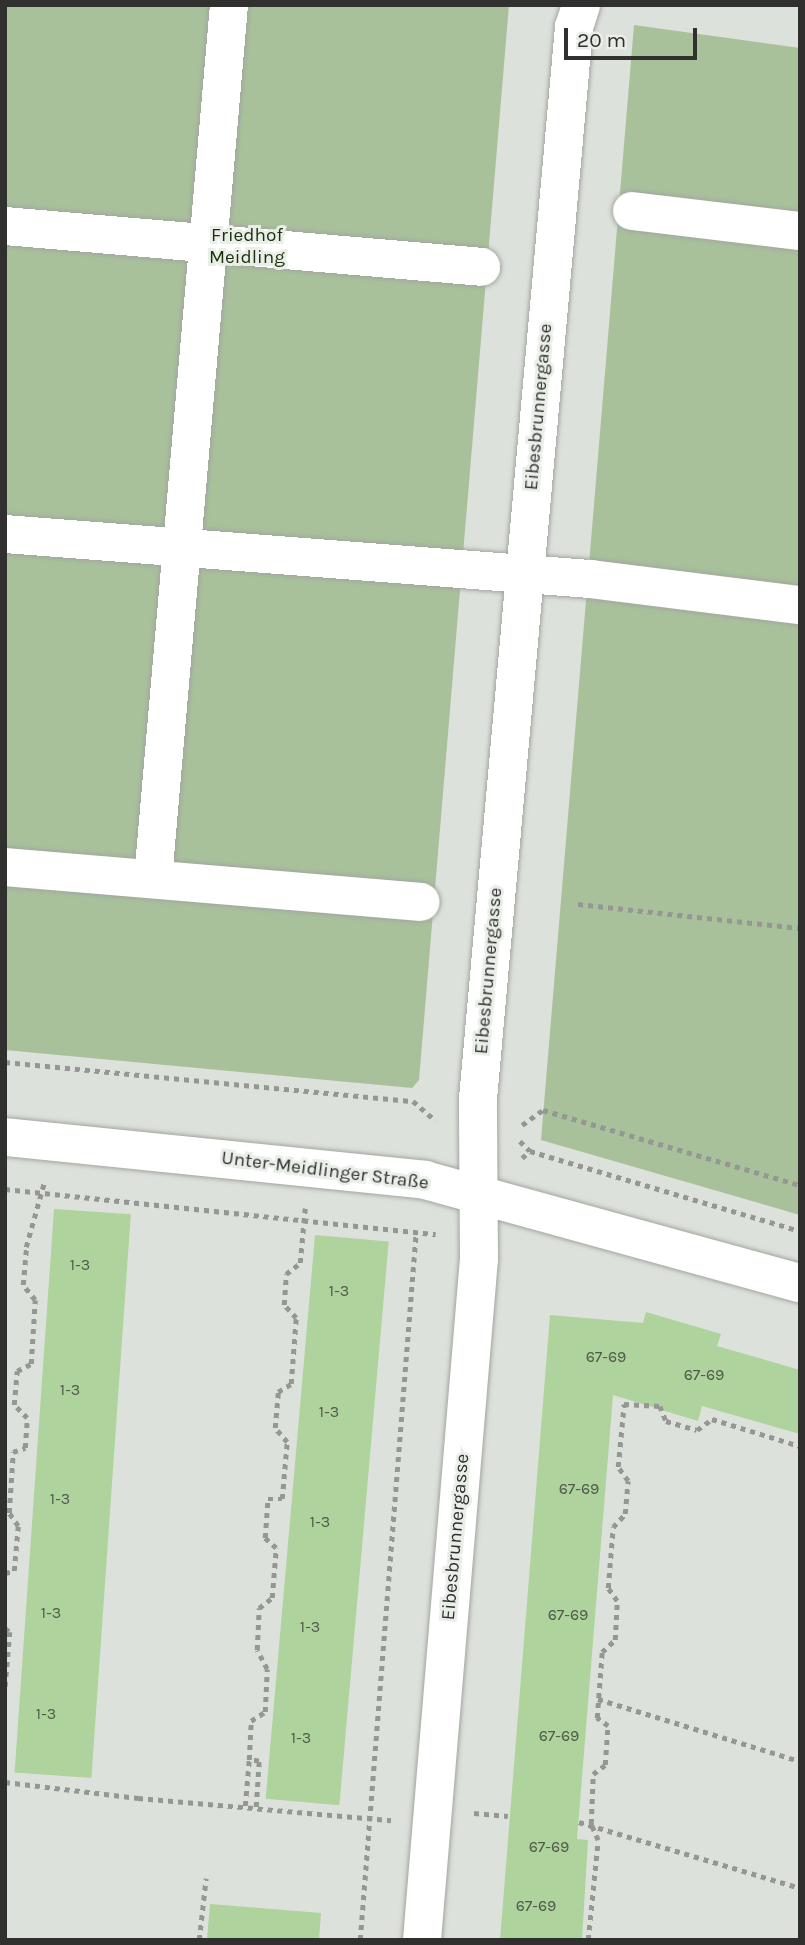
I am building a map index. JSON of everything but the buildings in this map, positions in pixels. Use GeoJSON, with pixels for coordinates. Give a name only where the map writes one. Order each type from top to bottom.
{"type":"FeatureCollection","features":[{"type":"Feature","properties":{"kind":"street"},"geometry":{"type":"LineString","coordinates":[[153,879],[229,5]]}},
{"type":"Feature","properties":{"kind":"street","name":"Eibesbrunnergasse"},"geometry":{"type":"LineString","coordinates":[[422,1940],[479,1259],[478,1194],[493,1130],[524,575],[573,27],[581,5]]}},
{"type":"Feature","properties":{"kind":"street"},"geometry":{"type":"LineString","coordinates":[[632,211],[800,231]]}},
{"type":"Feature","properties":{"kind":"street"},"geometry":{"type":"LineString","coordinates":[[5,226],[481,267]]}},
{"type":"Feature","properties":{"kind":"street"},"geometry":{"type":"LineString","coordinates":[[5,534],[590,579],[800,605]]}},
{"type":"Feature","properties":{"kind":"street"},"geometry":{"type":"LineString","coordinates":[[5,867],[421,902]]}},
{"type":"Feature","properties":{"kind":"street","name":"Unter-Meidlinger Straße"},"geometry":{"type":"LineString","coordinates":[[5,1137],[425,1180],[800,1283]]}},
{"type":"Feature","properties":{"kind":"path"},"geometry":{"type":"LineString","coordinates":[[578,904],[800,928]]}},
{"type":"Feature","properties":{"kind":"path"},"geometry":{"type":"LineString","coordinates":[[5,1062],[413,1101],[440,1125],[493,1130],[543,1110],[800,1185]]}},
{"type":"Feature","properties":{"kind":"path"},"geometry":{"type":"LineString","coordinates":[[5,1451],[13,1452],[25,1448],[27,1418],[14,1405],[17,1371],[31,1364],[35,1300],[23,1285],[26,1247],[56,1142]]}},
{"type":"Feature","properties":{"kind":"path"},"geometry":{"type":"LineString","coordinates":[[478,1194],[530,1151],[800,1231]]}},
{"type":"Feature","properties":{"kind":"path"},"geometry":{"type":"LineString","coordinates":[[245,1806],[251,1721],[265,1712],[267,1670],[257,1650],[259,1608],[272,1598],[276,1548],[265,1538],[268,1499],[282,1499],[287,1442],[275,1428],[278,1392],[291,1384],[296,1318],[284,1305],[286,1274],[300,1263],[303,1220],[313,1168]]}},
{"type":"Feature","properties":{"kind":"path"},"geometry":{"type":"LineString","coordinates":[[5,1189],[416,1232],[360,1940]]}},
{"type":"Feature","properties":{"kind":"path"},"geometry":{"type":"LineString","coordinates":[[588,1940],[598,1840],[590,1824],[593,1774],[606,1765],[608,1726],[597,1718],[602,1651],[615,1640],[617,1601],[608,1588],[613,1527],[625,1514],[628,1481],[618,1467],[624,1404],[660,1405],[667,1421],[697,1430],[712,1419],[800,1446]]}},
{"type":"Feature","properties":{"kind":"path"},"geometry":{"type":"LineString","coordinates":[[5,1573],[14,1571],[18,1526],[9,1513],[13,1452]]}},
{"type":"Feature","properties":{"kind":"path"},"geometry":{"type":"LineString","coordinates":[[5,1628],[10,1632],[5,1690]]}},
{"type":"Feature","properties":{"kind":"path"},"geometry":{"type":"LineString","coordinates":[[598,1699],[800,1760]]}},
{"type":"Feature","properties":{"kind":"path"},"geometry":{"type":"LineString","coordinates":[[249,1760],[259,1761],[256,1807]]}},
{"type":"Feature","properties":{"kind":"path"},"geometry":{"type":"LineString","coordinates":[[5,1782],[138,1798],[368,1818]]}},
{"type":"Feature","properties":{"kind":"path"},"geometry":{"type":"LineString","coordinates":[[579,1822],[800,1888]]}},
{"type":"Feature","properties":{"kind":"path"},"geometry":{"type":"LineString","coordinates":[[199,1940],[206,1878]]}},
{"type":"Feature","properties":{"kind":"green space","name":"Friedhof Meidling"},"geometry":{"type":"Polygon","coordinates":[[[5,5],[509,5],[419,1080],[412,1088],[5,1050],[5,5]]]}},
{"type":"Feature","properties":{"kind":"green space"},"geometry":{"type":"Polygon","coordinates":[[[634,25],[800,48],[800,1215],[541,1140],[634,25]]]}}]}
